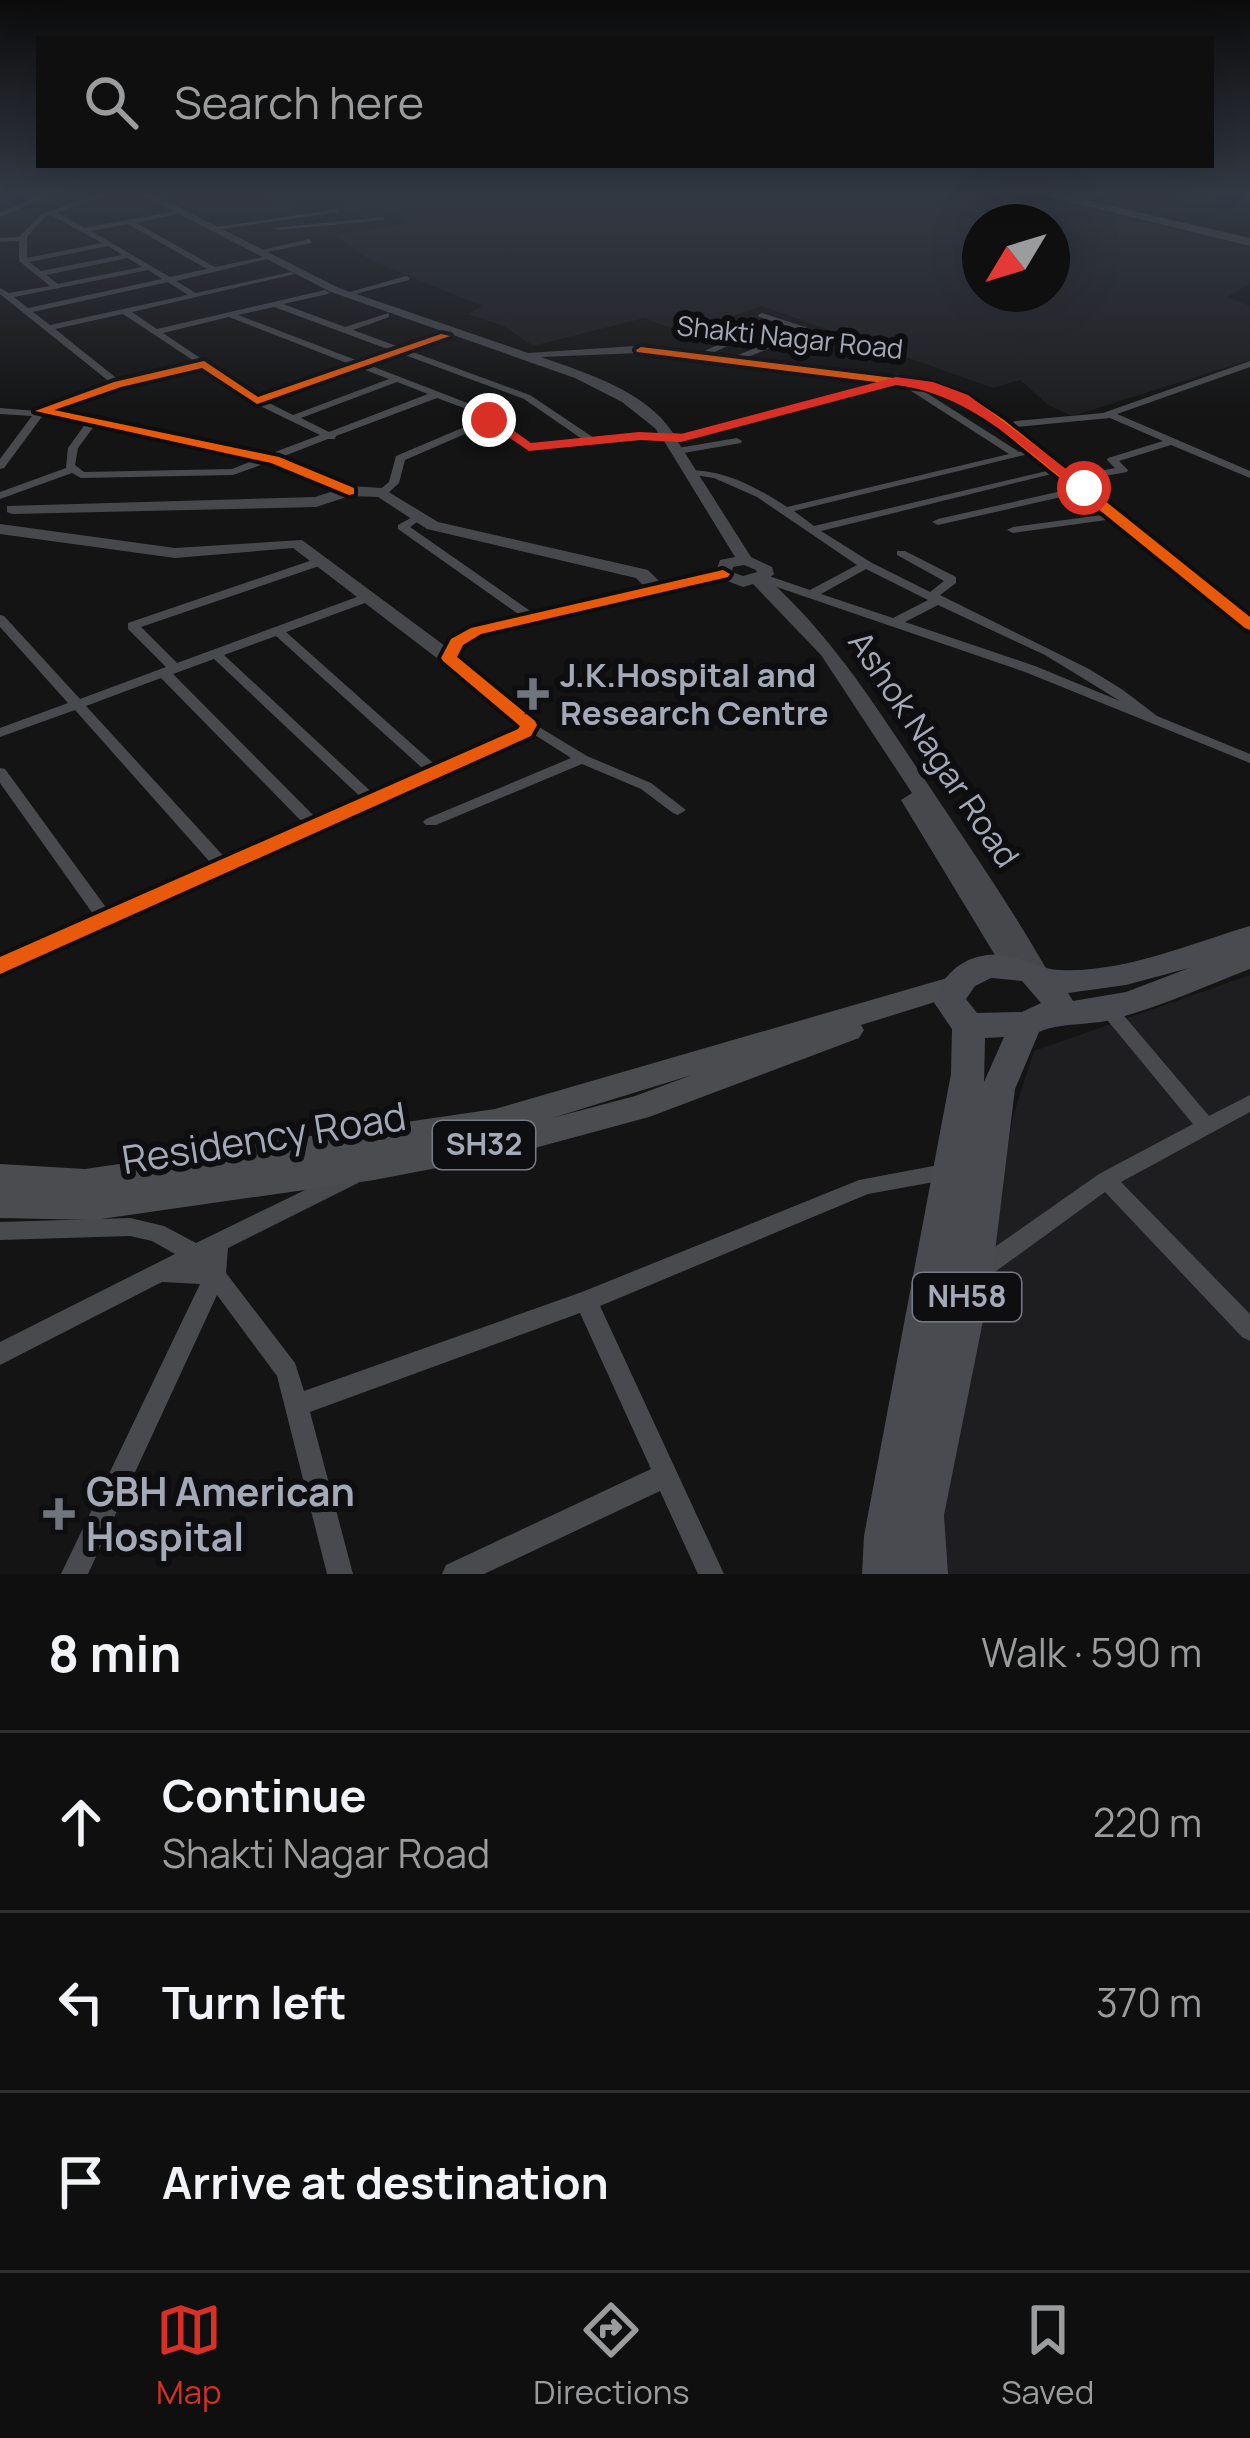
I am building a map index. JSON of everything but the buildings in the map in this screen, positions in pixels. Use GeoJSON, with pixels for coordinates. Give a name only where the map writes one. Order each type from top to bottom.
{"type":"FeatureCollection","features":[{"type":"Feature","properties":{"kind":"highway"},"geometry":{"type":"LineString","coordinates":[[1250,937],[1158,968],[1097,982],[1036,992],[957,1004],[967,974],[989,966],[1036,992],[1090,1016],[1250,957]]}},
{"type":"Feature","properties":{"kind":"highway","name":"NH58"},"geometry":{"type":"LineString","coordinates":[[923,1574],[921,1515],[971,1276],[998,1089],[1036,992]]}},
{"type":"Feature","properties":{"kind":"highway","name":"NH58"},"geometry":{"type":"LineString","coordinates":[[886,1574],[886,1536],[968,1074],[957,1004]]}},
{"type":"Feature","properties":{"kind":"main road","name":"Residency Road"},"geometry":{"type":"LineString","coordinates":[[0,1204],[94,1206],[379,1151],[520,1139],[638,1108],[887,1016],[957,1004]]}},
{"type":"Feature","properties":{"kind":"main road"},"geometry":{"type":"LineString","coordinates":[[0,1178],[85,1183],[379,1151]]}},
{"type":"Feature","properties":{"kind":"street"},"geometry":{"type":"LineString","coordinates":[[27,265],[56,287]]}},
{"type":"Feature","properties":{"kind":"street"},"geometry":{"type":"LineString","coordinates":[[39,274],[81,265]]}},
{"type":"Feature","properties":{"kind":"street"},"geometry":{"type":"LineString","coordinates":[[144,265],[196,296]]}},
{"type":"Feature","properties":{"kind":"street"},"geometry":{"type":"LineString","coordinates":[[206,265],[214,270]]}},
{"type":"Feature","properties":{"kind":"street"},"geometry":{"type":"LineString","coordinates":[[27,310],[254,265]]}},
{"type":"Feature","properties":{"kind":"street"},"geometry":{"type":"LineString","coordinates":[[182,287],[266,265]]}},
{"type":"Feature","properties":{"kind":"street"},"geometry":{"type":"LineString","coordinates":[[49,328],[196,296],[270,265]]}},
{"type":"Feature","properties":{"kind":"street"},"geometry":{"type":"LineString","coordinates":[[280,265],[325,292],[517,356]]}},
{"type":"Feature","properties":{"kind":"street"},"geometry":{"type":"LineString","coordinates":[[282,265],[346,294],[618,394],[651,416],[661,437],[678,452],[744,573]]}},
{"type":"Feature","properties":{"kind":"street"},"geometry":{"type":"LineString","coordinates":[[4,293],[148,268]]}},
{"type":"Feature","properties":{"kind":"street"},"geometry":{"type":"LineString","coordinates":[[346,294],[406,278]]}},
{"type":"Feature","properties":{"kind":"street"},"geometry":{"type":"LineString","coordinates":[[156,332],[325,292]]}},
{"type":"Feature","properties":{"kind":"street"},"geometry":{"type":"LineString","coordinates":[[4,293],[118,384]]}},
{"type":"Feature","properties":{"kind":"street"},"geometry":{"type":"LineString","coordinates":[[274,304],[527,398],[591,441]]}},
{"type":"Feature","properties":{"kind":"street"},"geometry":{"type":"LineString","coordinates":[[126,312],[257,401],[331,437]]}},
{"type":"Feature","properties":{"kind":"street"},"geometry":{"type":"LineString","coordinates":[[230,315],[489,420],[529,447],[541,464]]}},
{"type":"Feature","properties":{"kind":"street"},"geometry":{"type":"LineString","coordinates":[[345,330],[386,315]]}},
{"type":"Feature","properties":{"kind":"street"},"geometry":{"type":"LineString","coordinates":[[736,359],[810,330],[762,315]]}},
{"type":"Feature","properties":{"kind":"street"},"geometry":{"type":"LineString","coordinates":[[695,356],[744,335],[772,345]]}},
{"type":"Feature","properties":{"kind":"street"},"geometry":{"type":"LineString","coordinates":[[257,401],[446,336]]}},
{"type":"Feature","properties":{"kind":"street","name":"Shakti Nagar Road"},"geometry":{"type":"LineString","coordinates":[[517,356],[641,350],[958,387],[1015,424],[1068,468],[1071,478]]}},
{"type":"Feature","properties":{"kind":"street","name":"Shakti Nagar Road"},"geometry":{"type":"LineString","coordinates":[[695,356],[958,395],[1071,478],[1250,625]]}},
{"type":"Feature","properties":{"kind":"street"},"geometry":{"type":"LineString","coordinates":[[0,466],[40,413],[118,384],[204,364]]}},
{"type":"Feature","properties":{"kind":"street"},"geometry":{"type":"LineString","coordinates":[[1015,424],[1107,415],[1250,364]]}},
{"type":"Feature","properties":{"kind":"street"},"geometry":{"type":"LineString","coordinates":[[292,418],[395,380]]}},
{"type":"Feature","properties":{"kind":"street"},"geometry":{"type":"LineString","coordinates":[[529,447],[686,438],[887,381],[1017,455]]}},
{"type":"Feature","properties":{"kind":"street"},"geometry":{"type":"LineString","coordinates":[[73,469],[81,475],[233,472],[435,395]]}},
{"type":"Feature","properties":{"kind":"street"},"geometry":{"type":"LineString","coordinates":[[0,411],[93,421],[274,460],[349,491],[382,493],[433,526],[641,574],[658,590]]}},
{"type":"Feature","properties":{"kind":"street"},"geometry":{"type":"LineString","coordinates":[[1107,415],[1250,475]]}},
{"type":"Feature","properties":{"kind":"street"},"geometry":{"type":"LineString","coordinates":[[382,493],[394,483],[400,458],[489,420]]}},
{"type":"Feature","properties":{"kind":"street"},"geometry":{"type":"LineString","coordinates":[[73,469],[73,448],[93,421]]}},
{"type":"Feature","properties":{"kind":"street","name":"Ashok Nagar Road"},"geometry":{"type":"LineString","coordinates":[[661,437],[744,573],[800,614],[846,669],[1004,914],[1036,992]]}},
{"type":"Feature","properties":{"kind":"street"},"geometry":{"type":"LineString","coordinates":[[678,452],[737,441]]}},
{"type":"Feature","properties":{"kind":"street"},"geometry":{"type":"LineString","coordinates":[[811,530],[1124,470],[1112,460],[1173,441]]}},
{"type":"Feature","properties":{"kind":"street"},"geometry":{"type":"LineString","coordinates":[[782,511],[1036,451]]}},
{"type":"Feature","properties":{"kind":"street"},"geometry":{"type":"LineString","coordinates":[[73,469],[6,503],[0,528],[119,549],[176,553],[296,543],[529,725],[582,759],[646,786],[678,810]]}},
{"type":"Feature","properties":{"kind":"street"},"geometry":{"type":"LineString","coordinates":[[692,472],[724,476],[866,565],[1073,664],[1151,717]]}},
{"type":"Feature","properties":{"kind":"street"},"geometry":{"type":"LineString","coordinates":[[938,522],[1071,478]]}},
{"type":"Feature","properties":{"kind":"street"},"geometry":{"type":"LineString","coordinates":[[6,503],[316,502],[349,491]]}},
{"type":"Feature","properties":{"kind":"street"},"geometry":{"type":"LineString","coordinates":[[1013,530],[1117,516]]}},
{"type":"Feature","properties":{"kind":"street"},"geometry":{"type":"LineString","coordinates":[[418,517],[402,527],[532,618]]}},
{"type":"Feature","properties":{"kind":"street"},"geometry":{"type":"LineString","coordinates":[[894,623],[936,598],[952,580],[901,553]]}},
{"type":"Feature","properties":{"kind":"street"},"geometry":{"type":"LineString","coordinates":[[316,826],[169,671],[133,626],[321,561]]}},
{"type":"Feature","properties":{"kind":"street"},"geometry":{"type":"LineString","coordinates":[[810,595],[866,565]]}},
{"type":"Feature","properties":{"kind":"street"},"geometry":{"type":"LineString","coordinates":[[449,658],[456,642],[476,631],[744,573],[1030,669],[1250,759]]}},
{"type":"Feature","properties":{"kind":"street"},"geometry":{"type":"LineString","coordinates":[[0,733],[369,597]]}},
{"type":"Feature","properties":{"kind":"street"},"geometry":{"type":"LineString","coordinates":[[1226,605],[1250,608]]}},
{"type":"Feature","properties":{"kind":"street"},"geometry":{"type":"LineString","coordinates":[[0,620],[223,866]]}},
{"type":"Feature","properties":{"kind":"street"},"geometry":{"type":"LineString","coordinates":[[278,631],[436,772]]}},
{"type":"Feature","properties":{"kind":"street"},"geometry":{"type":"LineString","coordinates":[[216,654],[373,801]]}},
{"type":"Feature","properties":{"kind":"street"},"geometry":{"type":"LineString","coordinates":[[0,967],[515,738],[529,725]]}},
{"type":"Feature","properties":{"kind":"street"},"geometry":{"type":"LineString","coordinates":[[431,822],[582,759]]}},
{"type":"Feature","properties":{"kind":"street"},"geometry":{"type":"LineString","coordinates":[[0,772],[104,917]]}},
{"type":"Feature","properties":{"kind":"street"},"geometry":{"type":"LineString","coordinates":[[1109,1010],[1206,1126]]}},
{"type":"Feature","properties":{"kind":"street"},"geometry":{"type":"LineString","coordinates":[[971,1276],[1106,1180],[1250,1103]]}},
{"type":"Feature","properties":{"kind":"street"},"geometry":{"type":"LineString","coordinates":[[0,1354],[207,1248],[379,1151]]}},
{"type":"Feature","properties":{"kind":"street"},"geometry":{"type":"LineString","coordinates":[[296,1406],[586,1301],[866,1186],[952,1171]]}},
{"type":"Feature","properties":{"kind":"street"},"geometry":{"type":"LineString","coordinates":[[1106,1180],[1250,1330]]}},
{"type":"Feature","properties":{"kind":"street"},"geometry":{"type":"LineString","coordinates":[[0,1231],[130,1227],[207,1248]]}},
{"type":"Feature","properties":{"kind":"street"},"geometry":{"type":"LineString","coordinates":[[207,1248],[214,1275],[287,1371],[340,1574]]}},
{"type":"Feature","properties":{"kind":"street"},"geometry":{"type":"LineString","coordinates":[[160,1272],[214,1275]]}},
{"type":"Feature","properties":{"kind":"street"},"geometry":{"type":"LineString","coordinates":[[74,1574],[214,1275]]}},
{"type":"Feature","properties":{"kind":"street"},"geometry":{"type":"LineString","coordinates":[[586,1301],[711,1574]]}},
{"type":"Feature","properties":{"kind":"street"},"geometry":{"type":"LineString","coordinates":[[455,1574],[666,1475]]}},
{"type":"Feature","properties":{"kind":"shaded area"},"geometry":{"type":"Polygon","coordinates":[[[383,265],[962,265],[962,312],[1070,312],[1070,265],[1250,265],[1250,284],[1227,297],[1250,306],[1250,360],[1072,416],[1048,405],[1020,380],[993,388],[762,306],[684,333],[644,318],[533,346],[504,326],[468,314],[482,306],[383,265]]]}},
{"type":"Feature","properties":{"kind":"shaded area"},"geometry":{"type":"Polygon","coordinates":[[[1250,975],[1250,1574],[946,1574],[944,1496],[1014,1113],[1034,1051],[1250,975]]]}},
{"type":"Feature","properties":{"kind":"cycle path"},"geometry":{"type":"LineString","coordinates":[[349,491],[275,460],[41,411],[118,384],[204,364],[257,401],[445,336]]}},
{"type":"Feature","properties":{"kind":"cycle path"},"geometry":{"type":"LineString","coordinates":[[641,350],[926,385],[964,398],[1250,625]]}},
{"type":"Feature","properties":{"kind":"cycle path"},"geometry":{"type":"LineString","coordinates":[[0,966],[525,732],[529,725],[449,658],[456,642],[476,631],[723,574]]}},
{"type":"Feature","properties":{"kind":"place","name":"J.K.Hospital and Research Centre"},"geometry":{"type":"Point","coordinates":[533,694]}},
{"type":"Feature","properties":{"kind":"place","name":"GBH American Hospital"},"geometry":{"type":"Point","coordinates":[59,1514]}},
{"type":"Feature","properties":{"kind":"route"},"geometry":{"type":"LineString","coordinates":[[489,420],[529,447],[639,436],[681,438],[896,381],[933,386],[964,398],[1084,488]]}}]}
